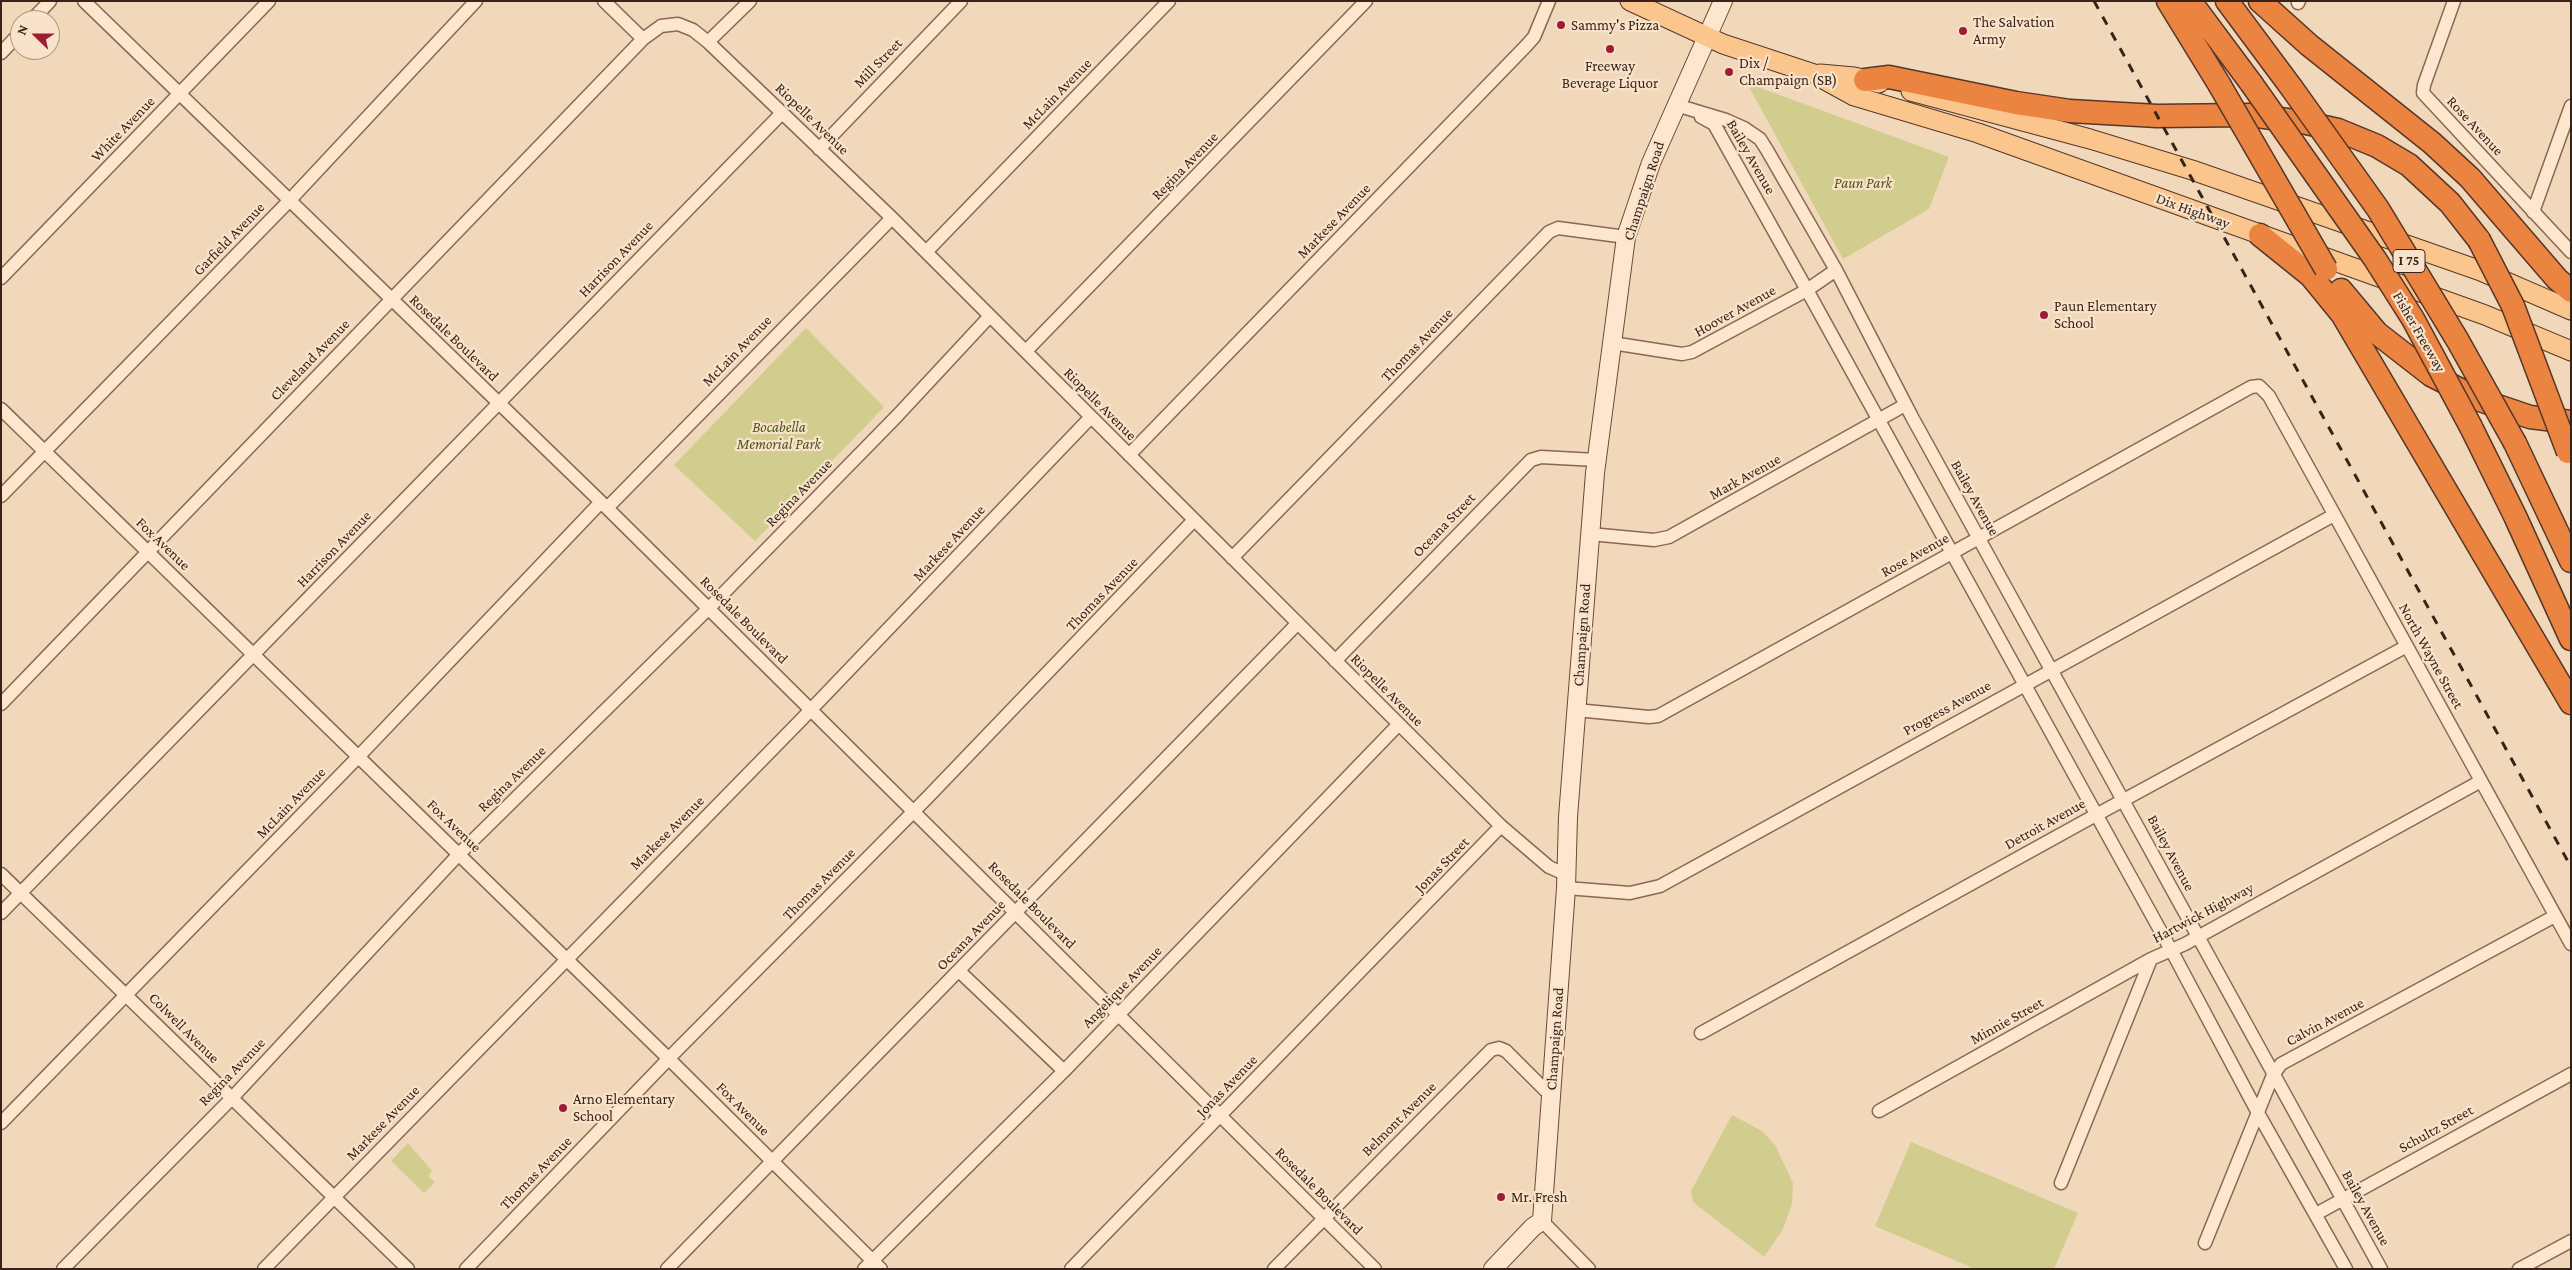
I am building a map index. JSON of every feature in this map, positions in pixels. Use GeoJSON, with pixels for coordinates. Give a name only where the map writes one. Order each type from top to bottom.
{"type":"FeatureCollection","features":[{"type":"Feature","properties":{"kind":"highway"},"geometry":{"type":"LineString","coordinates":[[2168,1],[2219,84],[2326,269],[2345,296],[2377,332],[2430,375],[2480,400],[2530,416],[2571,422]]}},
{"type":"Feature","properties":{"kind":"highway","name":"Fisher Freeway"},"geometry":{"type":"LineString","coordinates":[[2190,1],[2251,83],[2374,258],[2412,319],[2471,427],[2515,516],[2571,639]]}},
{"type":"Feature","properties":{"kind":"highway","name":"Fisher Freeway"},"geometry":{"type":"LineString","coordinates":[[2227,1],[2378,209],[2458,341],[2515,443],[2571,561]]}},
{"type":"Feature","properties":{"kind":"highway"},"geometry":{"type":"LineString","coordinates":[[2260,1],[2310,45],[2444,154],[2470,178],[2557,279],[2571,290]]}},
{"type":"Feature","properties":{"kind":"highway"},"geometry":{"type":"LineString","coordinates":[[1865,80],[1889,77],[2016,103],[2070,111],[2157,116],[2250,115],[2302,122],[2338,130],[2377,146],[2409,165],[2450,203],[2479,240],[2512,306],[2569,456]]}},
{"type":"Feature","properties":{"kind":"highway"},"geometry":{"type":"LineString","coordinates":[[2260,235],[2311,276],[2342,314],[2571,703]]}},
{"type":"Feature","properties":{"kind":"main road","name":"Dix Highway"},"geometry":{"type":"LineString","coordinates":[[1630,1],[1706,36],[1814,74],[1854,96],[1978,133],[2485,315],[2571,351]]}},
{"type":"Feature","properties":{"kind":"main road","name":"Dix Highway"},"geometry":{"type":"LineString","coordinates":[[1814,74],[1865,80],[2090,139],[2192,170],[2480,271],[2571,310]]}},
{"type":"Feature","properties":{"kind":"street","name":"Rosedale Boulevard"},"geometry":{"type":"LineString","coordinates":[[84,1],[709,608],[1375,1269]]}},
{"type":"Feature","properties":{"kind":"street","name":"White Avenue"},"geometry":{"type":"LineString","coordinates":[[1,278],[268,1]]}},
{"type":"Feature","properties":{"kind":"street","name":"Garfield Avenue"},"geometry":{"type":"LineString","coordinates":[[1,496],[289,201],[476,1]]}},
{"type":"Feature","properties":{"kind":"street"},"geometry":{"type":"LineString","coordinates":[[604,1],[643,39]]}},
{"type":"Feature","properties":{"kind":"street"},"geometry":{"type":"LineString","coordinates":[[708,42],[750,1]]}},
{"type":"Feature","properties":{"kind":"street","name":"Mill Street"},"geometry":{"type":"LineString","coordinates":[[819,149],[961,1]]}},
{"type":"Feature","properties":{"kind":"street","name":"McLain Avenue"},"geometry":{"type":"LineString","coordinates":[[926,252],[1169,1]]}},
{"type":"Feature","properties":{"kind":"street","name":"Regina Avenue"},"geometry":{"type":"LineString","coordinates":[[1026,351],[1366,1]]}},
{"type":"Feature","properties":{"kind":"street","name":"Markese Avenue"},"geometry":{"type":"LineString","coordinates":[[1129,455],[1526,46],[1534,37],[1549,1]]}},
{"type":"Feature","properties":{"kind":"street","name":"Champaign Road"},"geometry":{"type":"LineString","coordinates":[[1542,1221],[1576,710],[1596,460],[1626,237],[1651,163],[1723,1]]}},
{"type":"Feature","properties":{"kind":"street","name":"Rose Avenue"},"geometry":{"type":"LineString","coordinates":[[2454,1],[2423,92],[2571,252]]}},
{"type":"Feature","properties":{"kind":"street","name":"Riopelle Avenue"},"geometry":{"type":"LineString","coordinates":[[643,39],[661,26],[678,24],[693,30],[708,42],[892,218],[989,317],[1026,351],[1090,418],[1501,826],[1565,881]]}},
{"type":"Feature","properties":{"kind":"street","name":"Cleveland Avenue"},"geometry":{"type":"LineString","coordinates":[[1,704],[643,39]]}},
{"type":"Feature","properties":{"kind":"street"},"geometry":{"type":"LineString","coordinates":[[1,53],[10,44]]}},
{"type":"Feature","properties":{"kind":"street","name":"Bailey Avenue"},"geometry":{"type":"LineString","coordinates":[[1676,105],[1726,120],[1744,128],[1760,139],[1836,270],[1905,405],[2381,1269]]}},
{"type":"Feature","properties":{"kind":"street","name":"Bailey Avenue"},"geometry":{"type":"LineString","coordinates":[[1676,105],[1714,124],[1808,290],[2171,950],[2258,1113],[2346,1269]]}},
{"type":"Feature","properties":{"kind":"street"},"geometry":{"type":"LineString","coordinates":[[2533,212],[2571,106]]}},
{"type":"Feature","properties":{"kind":"street","name":"Harrison Avenue"},"geometry":{"type":"LineString","coordinates":[[1,913],[782,113]]}},
{"type":"Feature","properties":{"kind":"street","name":"McLain Avenue"},"geometry":{"type":"LineString","coordinates":[[1,1123],[604,505],[892,218]]}},
{"type":"Feature","properties":{"kind":"street","name":"Thomas Avenue"},"geometry":{"type":"LineString","coordinates":[[1232,558],[1549,232],[1558,228],[1626,237]]}},
{"type":"Feature","properties":{"kind":"street","name":"Hoover Avenue"},"geometry":{"type":"LineString","coordinates":[[1612,343],[1682,354],[1692,352],[1808,290],[1836,270]]}},
{"type":"Feature","properties":{"kind":"street","name":"Regina Avenue"},"geometry":{"type":"LineString","coordinates":[[63,1269],[232,1098],[459,854],[709,608],[897,416],[989,317]]}},
{"type":"Feature","properties":{"kind":"street","name":"Rose Avenue"},"geometry":{"type":"LineString","coordinates":[[1576,710],[1649,717],[1658,716],[2251,387],[2259,386]]}},
{"type":"Feature","properties":{"kind":"street","name":"North Wayne Street"},"geometry":{"type":"LineString","coordinates":[[2259,386],[2269,396],[2571,944]]}},
{"type":"Feature","properties":{"kind":"street","name":"Mark Avenue"},"geometry":{"type":"LineString","coordinates":[[1590,534],[1654,540],[1669,537],[1905,405]]}},
{"type":"Feature","properties":{"kind":"street","name":"Fox Avenue"},"geometry":{"type":"LineString","coordinates":[[1,409],[669,1058],[772,1160],[873,1266]]}},
{"type":"Feature","properties":{"kind":"street","name":"Markese Avenue"},"geometry":{"type":"LineString","coordinates":[[264,1269],[811,709],[1090,418]]}},
{"type":"Feature","properties":{"kind":"street","name":"Oceana Street"},"geometry":{"type":"LineString","coordinates":[[1335,661],[1531,460],[1541,457],[1596,460]]}},
{"type":"Feature","properties":{"kind":"street","name":"Progress Avenue"},"geometry":{"type":"LineString","coordinates":[[1565,881],[1630,894],[1660,886],[2334,515]]}},
{"type":"Feature","properties":{"kind":"street","name":"Thomas Avenue"},"geometry":{"type":"LineString","coordinates":[[466,1269],[1194,520]]}},
{"type":"Feature","properties":{"kind":"street","name":"Oceana Avenue"},"geometry":{"type":"LineString","coordinates":[[667,1269],[1298,623]]}},
{"type":"Feature","properties":{"kind":"street","name":"Detroit Avenue"},"geometry":{"type":"LineString","coordinates":[[1701,1033],[2096,814],[2407,646]]}},
{"type":"Feature","properties":{"kind":"street","name":"Angelique Avenue"},"geometry":{"type":"LineString","coordinates":[[873,1266],[1399,724]]}},
{"type":"Feature","properties":{"kind":"street","name":"Hartwick Highway"},"geometry":{"type":"LineString","coordinates":[[2060,1183],[2151,959],[2198,937],[2481,781]]}},
{"type":"Feature","properties":{"kind":"street","name":"Jonas Street"},"geometry":{"type":"LineString","coordinates":[[1406,926],[1501,826]]}},
{"type":"Feature","properties":{"kind":"street","name":"Colwell Avenue"},"geometry":{"type":"LineString","coordinates":[[1,874],[408,1269]]}},
{"type":"Feature","properties":{"kind":"street","name":"Calvin Avenue"},"geometry":{"type":"LineString","coordinates":[[2205,1243],[2273,1075],[2281,1064],[2555,916]]}},
{"type":"Feature","properties":{"kind":"street","name":"Jonas Avenue"},"geometry":{"type":"LineString","coordinates":[[1071,1269],[1406,926]]}},
{"type":"Feature","properties":{"kind":"street","name":"Minnie Street"},"geometry":{"type":"LineString","coordinates":[[1879,1111],[2151,959]]}},
{"type":"Feature","properties":{"kind":"street"},"geometry":{"type":"LineString","coordinates":[[959,970],[1064,1071]]}},
{"type":"Feature","properties":{"kind":"street","name":"Belmont Avenue"},"geometry":{"type":"LineString","coordinates":[[1274,1269],[1491,1050],[1498,1048],[1506,1051],[1551,1096]]}},
{"type":"Feature","properties":{"kind":"street","name":"Schultz Street"},"geometry":{"type":"LineString","coordinates":[[2316,1214],[2571,1074]]}},
{"type":"Feature","properties":{"kind":"street"},"geometry":{"type":"LineString","coordinates":[[1493,1269],[1532,1227],[1542,1221],[1589,1269]]}},
{"type":"Feature","properties":{"kind":"street"},"geometry":{"type":"LineString","coordinates":[[2519,1269],[2571,1241]]}},
{"type":"Feature","properties":{"kind":"green space","name":"Paun Park"},"geometry":{"type":"Polygon","coordinates":[[[1747,83],[1949,157],[1929,209],[1843,259],[1747,83]]]}},
{"type":"Feature","properties":{"kind":"green space","name":"Bocabella Memorial Park"},"geometry":{"type":"Polygon","coordinates":[[[806,328],[884,407],[755,541],[674,465],[806,328]]]}},
{"type":"Feature","properties":{"kind":"green space"},"geometry":{"type":"Polygon","coordinates":[[[1732,1115],[1762,1131],[1775,1145],[1793,1183],[1792,1204],[1783,1229],[1764,1257],[1693,1202],[1691,1191],[1732,1115]]]}},
{"type":"Feature","properties":{"kind":"green space"},"geometry":{"type":"Polygon","coordinates":[[[1911,1142],[2078,1213],[2054,1269],[1975,1269],[1875,1226],[1911,1142]]]}},
{"type":"Feature","properties":{"kind":"green space"},"geometry":{"type":"Polygon","coordinates":[[[408,1143],[432,1171],[428,1176],[435,1182],[424,1193],[391,1161],[408,1143]]]}},
{"type":"Feature","properties":{"kind":"railway"},"geometry":{"type":"LineString","coordinates":[[2094,1],[2571,867]]}},
{"type":"Feature","properties":{"kind":"place","name":"Sammy's Pizza"},"geometry":{"type":"Point","coordinates":[1561,25]}},
{"type":"Feature","properties":{"kind":"place","name":"The Salvation Army"},"geometry":{"type":"Point","coordinates":[1963,31]}},
{"type":"Feature","properties":{"kind":"place","name":"Freeway Beverage Liquor"},"geometry":{"type":"Point","coordinates":[1610,49]}},
{"type":"Feature","properties":{"kind":"place","name":"Dix / Champaign (SB)"},"geometry":{"type":"Point","coordinates":[1729,72]}},
{"type":"Feature","properties":{"kind":"place","name":"Paun Elementary School"},"geometry":{"type":"Point","coordinates":[2044,315]}},
{"type":"Feature","properties":{"kind":"place","name":"Arno Elementary School"},"geometry":{"type":"Point","coordinates":[563,1108]}},
{"type":"Feature","properties":{"kind":"place","name":"Mr. Fresh"},"geometry":{"type":"Point","coordinates":[1501,1197]}}]}
